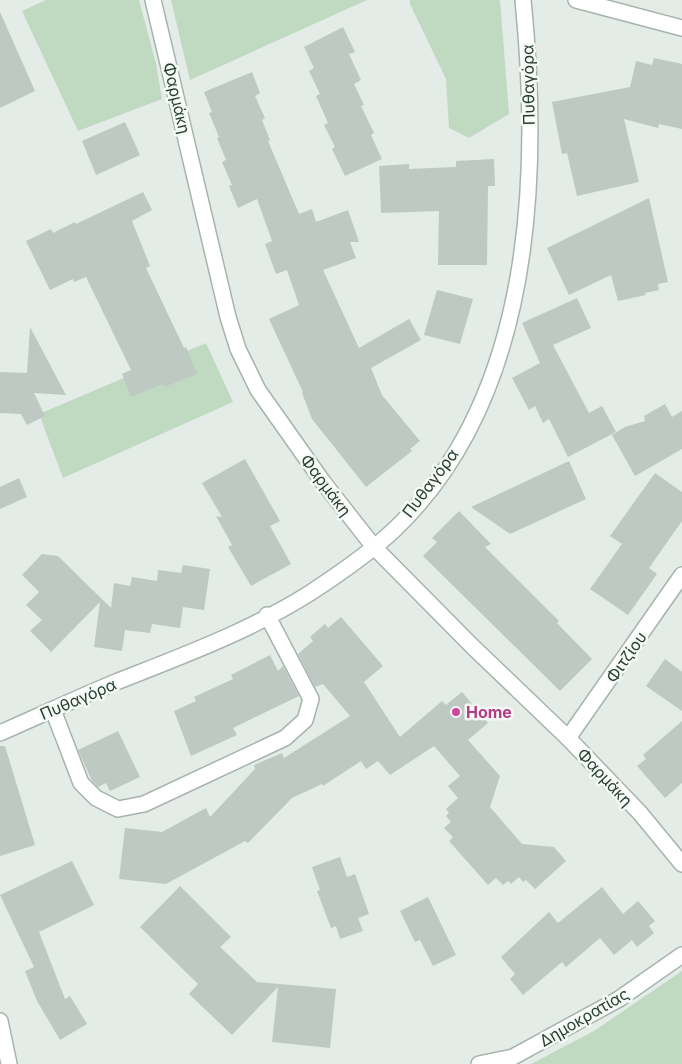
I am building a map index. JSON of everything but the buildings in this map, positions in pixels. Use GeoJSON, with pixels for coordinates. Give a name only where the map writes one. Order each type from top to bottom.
{"type":"FeatureCollection","features":[{"type":"Feature","properties":{"kind":"street","name":"Φαρμάκη"},"geometry":{"type":"LineString","coordinates":[[152,0],[228,317],[241,357],[258,390],[323,482],[374,547],[458,632],[568,738],[640,813],[682,864]]}},
{"type":"Feature","properties":{"kind":"street","name":"Πυθαγόρα"},"geometry":{"type":"LineString","coordinates":[[0,732],[216,642],[309,593],[374,547],[410,512],[448,464],[486,393],[501,351],[518,281],[526,225],[529,123],[523,0]]}},
{"type":"Feature","properties":{"kind":"street"},"geometry":{"type":"LineString","coordinates":[[576,0],[682,28]]}},
{"type":"Feature","properties":{"kind":"street","name":"Φιτζίου"},"geometry":{"type":"LineString","coordinates":[[568,738],[682,574]]}},
{"type":"Feature","properties":{"kind":"street"},"geometry":{"type":"LineString","coordinates":[[53,710],[81,783],[96,798],[118,809],[144,804],[285,738],[305,720],[311,699],[267,615]]}},
{"type":"Feature","properties":{"kind":"street","name":"Δημοκρατίας"},"geometry":{"type":"LineString","coordinates":[[479,1064],[514,1057],[620,999],[682,955]]}},
{"type":"Feature","properties":{"kind":"street"},"geometry":{"type":"LineString","coordinates":[[0,1021],[9,1064]]}},
{"type":"Feature","properties":{"kind":"green space"},"geometry":{"type":"Polygon","coordinates":[[[46,0],[139,0],[156,64],[162,99],[78,131],[22,11],[46,0]]]}},
{"type":"Feature","properties":{"kind":"green space"},"geometry":{"type":"Polygon","coordinates":[[[171,0],[367,0],[190,80],[171,0]]]}},
{"type":"Feature","properties":{"kind":"green space"},"geometry":{"type":"Polygon","coordinates":[[[410,0],[500,0],[509,114],[469,138],[449,128],[446,79],[410,4],[410,0]]]}},
{"type":"Feature","properties":{"kind":"green space"},"geometry":{"type":"Polygon","coordinates":[[[206,343],[233,402],[63,478],[39,414],[206,343]]]}},
{"type":"Feature","properties":{"kind":"green space"},"geometry":{"type":"Polygon","coordinates":[[[682,971],[682,1064],[531,1064],[594,1031],[682,971]]]}},
{"type":"Feature","properties":{"kind":"place","name":"Home"},"geometry":{"type":"Point","coordinates":[456,712]}}]}
